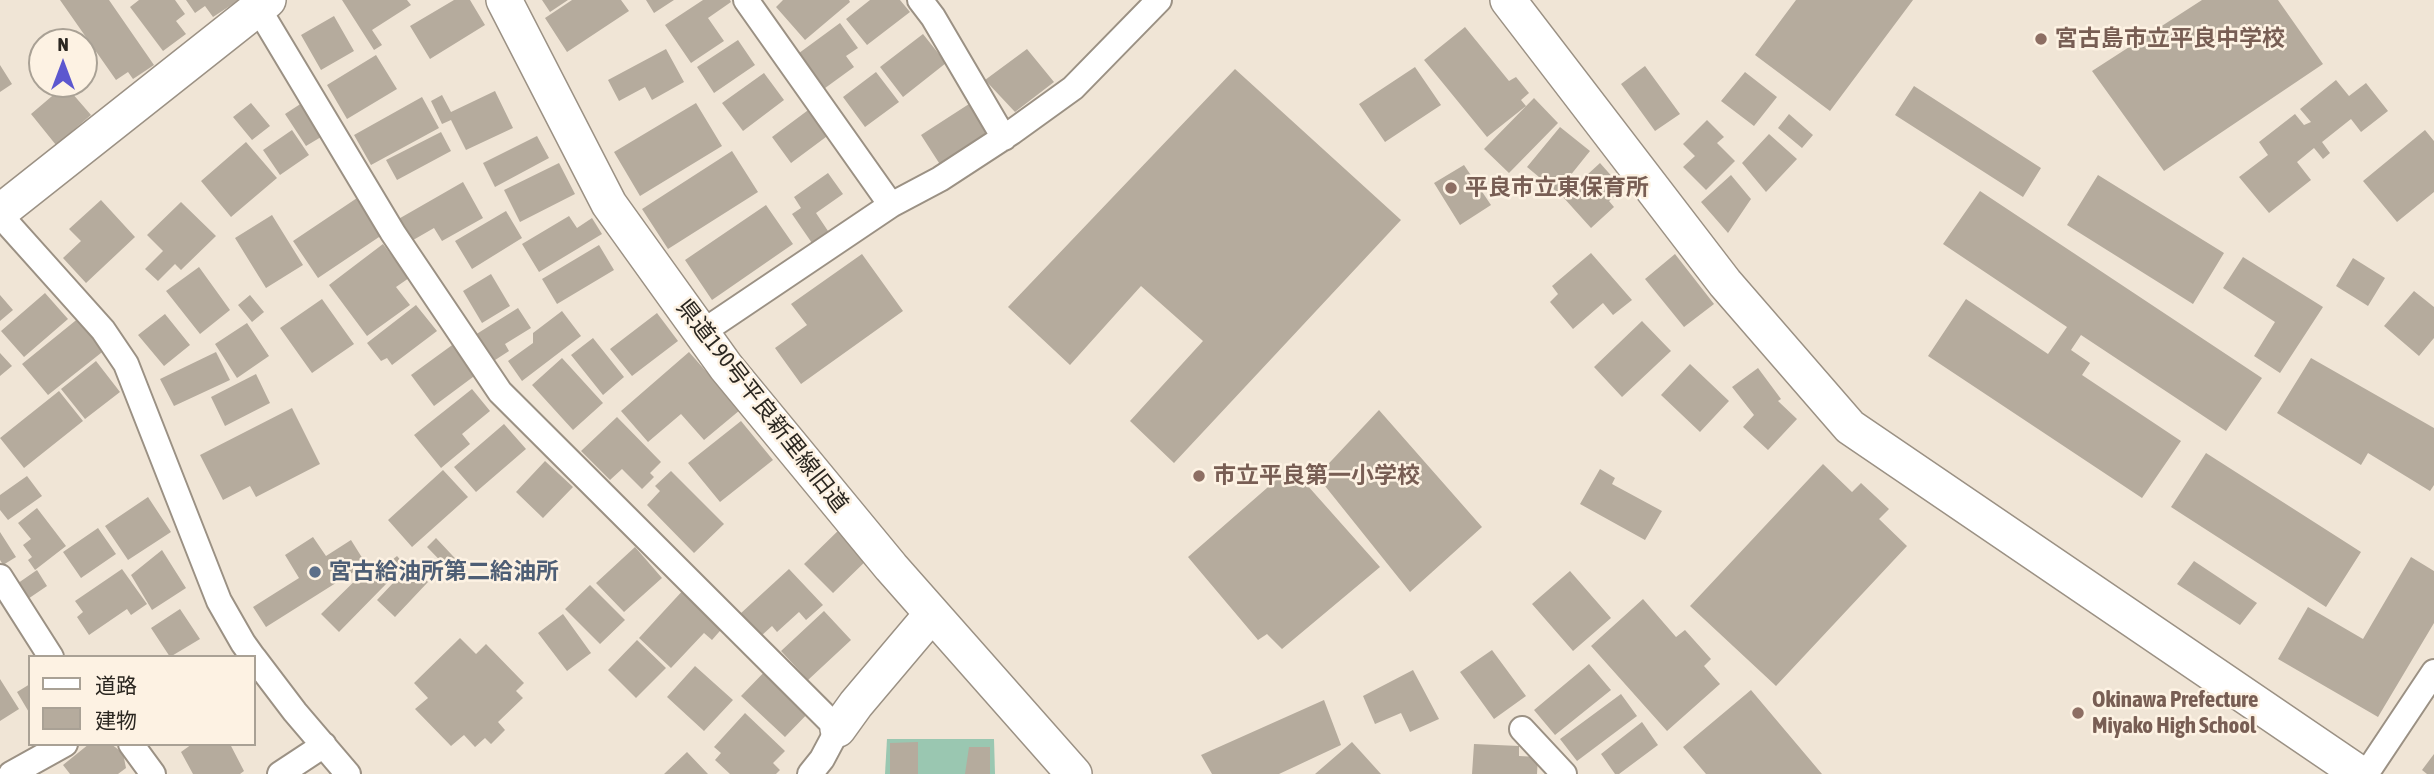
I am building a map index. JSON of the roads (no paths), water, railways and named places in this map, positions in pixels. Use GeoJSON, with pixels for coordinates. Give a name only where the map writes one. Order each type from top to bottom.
{"type":"FeatureCollection","features":[{"type":"Feature","properties":{"kind":"street","name":"県道190号平良新里線旧道"},"geometry":{"type":"LineString","coordinates":[[504,0],[609,204],[726,367],[932,614],[1074,774]]}},
{"type":"Feature","properties":{"kind":"street"},"geometry":{"type":"LineString","coordinates":[[746,0],[891,205]]}},
{"type":"Feature","properties":{"kind":"street"},"geometry":{"type":"LineString","coordinates":[[920,0],[933,17],[1004,138]]}},
{"type":"Feature","properties":{"kind":"street"},"geometry":{"type":"LineString","coordinates":[[701,332],[891,205],[940,179],[1004,138],[1073,88],[1159,0]]}},
{"type":"Feature","properties":{"kind":"street"},"geometry":{"type":"LineString","coordinates":[[1508,0],[1725,283],[1850,427],[2360,774]]}},
{"type":"Feature","properties":{"kind":"street"},"geometry":{"type":"LineString","coordinates":[[252,655],[219,601],[126,364],[103,330],[0,214],[265,2],[393,233],[500,392],[838,729]]}},
{"type":"Feature","properties":{"kind":"street"},"geometry":{"type":"LineString","coordinates":[[0,577],[50,655]]}},
{"type":"Feature","properties":{"kind":"street"},"geometry":{"type":"LineString","coordinates":[[810,774],[856,704],[932,614]]}},
{"type":"Feature","properties":{"kind":"street"},"geometry":{"type":"LineString","coordinates":[[256,661],[348,774]]}},
{"type":"Feature","properties":{"kind":"street"},"geometry":{"type":"LineString","coordinates":[[2366,774],[2434,672]]}},
{"type":"Feature","properties":{"kind":"street"},"geometry":{"type":"LineString","coordinates":[[1522,729],[1564,774]]}},
{"type":"Feature","properties":{"kind":"street"},"geometry":{"type":"LineString","coordinates":[[280,774],[324,745]]}},
{"type":"Feature","properties":{"kind":"street"},"geometry":{"type":"LineString","coordinates":[[10,774],[61,746]]}},
{"type":"Feature","properties":{"kind":"street"},"geometry":{"type":"LineString","coordinates":[[132,746],[153,774]]}},
{"type":"Feature","properties":{"kind":"place","name":"宮古島市立平良中学校"},"geometry":{"type":"Point","coordinates":[2041,39]}},
{"type":"Feature","properties":{"kind":"place","name":"平良市立東保育所"},"geometry":{"type":"Point","coordinates":[1451,188]}},
{"type":"Feature","properties":{"kind":"place","name":"市立平良第一小学校"},"geometry":{"type":"Point","coordinates":[1199,476]}},
{"type":"Feature","properties":{"kind":"place","name":"宮古給油所第二給油所"},"geometry":{"type":"Point","coordinates":[315,572]}},
{"type":"Feature","properties":{"kind":"place","name":"Okinawa Prefecture Miyako High School"},"geometry":{"type":"Point","coordinates":[2078,713]}}]}
